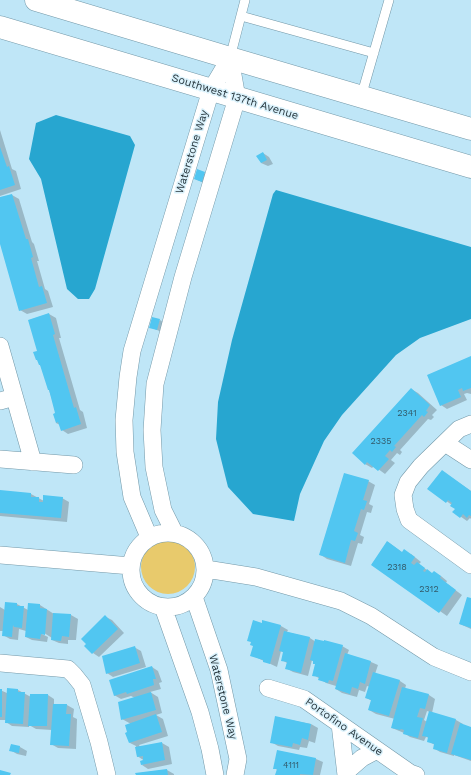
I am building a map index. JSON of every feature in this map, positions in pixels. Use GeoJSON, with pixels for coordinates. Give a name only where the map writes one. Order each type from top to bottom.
{"type":"FeatureCollection","features":[{"type":"Feature","properties":{"kind":"main road"},"geometry":{"type":"LineString","coordinates":[[36,0],[471,129]]}},
{"type":"Feature","properties":{"kind":"main road","name":"Southwest 137th Avenue"},"geometry":{"type":"LineString","coordinates":[[0,27],[471,167]]}},
{"type":"Feature","properties":{"kind":"street","name":"Waterstone Way"},"geometry":{"type":"LineString","coordinates":[[149,537],[132,497],[124,452],[124,420],[132,351],[211,90],[230,58]]}},
{"type":"Feature","properties":{"kind":"street"},"geometry":{"type":"LineString","coordinates":[[174,532],[163,510],[154,467],[152,430],[155,384],[183,277],[237,98],[230,58]]}},
{"type":"Feature","properties":{"kind":"street"},"geometry":{"type":"LineString","coordinates":[[0,346],[7,399],[33,462]]}},
{"type":"Feature","properties":{"kind":"street"},"geometry":{"type":"LineString","coordinates":[[471,424],[459,429],[421,466],[408,482],[403,495],[405,509],[409,520],[471,565]]}},
{"type":"Feature","properties":{"kind":"street"},"geometry":{"type":"LineString","coordinates":[[444,443],[471,460]]}},
{"type":"Feature","properties":{"kind":"street"},"geometry":{"type":"LineString","coordinates":[[0,459],[74,465]]}},
{"type":"Feature","properties":{"kind":"street"},"geometry":{"type":"LineString","coordinates":[[166,532],[174,532],[187,536],[197,545],[204,556],[206,569],[203,584],[194,597],[185,603],[174,607],[163,607],[152,604],[143,597],[136,588],[132,578],[131,566],[134,555],[140,545],[149,537],[166,532]]}},
{"type":"Feature","properties":{"kind":"street"},"geometry":{"type":"LineString","coordinates":[[0,555],[131,566]]}},
{"type":"Feature","properties":{"kind":"street"},"geometry":{"type":"LineString","coordinates":[[206,569],[256,577],[341,601],[371,616],[434,657],[471,672]]}},
{"type":"Feature","properties":{"kind":"street","name":"Waterstone Way"},"geometry":{"type":"LineString","coordinates":[[194,597],[219,670],[238,759],[235,775]]}},
{"type":"Feature","properties":{"kind":"street"},"geometry":{"type":"LineString","coordinates":[[163,607],[200,712],[215,775]]}},
{"type":"Feature","properties":{"kind":"street"},"geometry":{"type":"LineString","coordinates":[[0,663],[68,670],[74,675],[82,685],[107,775]]}},
{"type":"Feature","properties":{"kind":"street","name":"Portofino Avenue"},"geometry":{"type":"LineString","coordinates":[[268,688],[304,699],[410,773],[416,775]]}},
{"type":"Feature","properties":{"kind":"street"},"geometry":{"type":"LineString","coordinates":[[340,724],[346,773]]}},
{"type":"Feature","properties":{"kind":"street"},"geometry":{"type":"LineString","coordinates":[[346,773],[362,758],[377,750]]}},
{"type":"Feature","properties":{"kind":"lane"},"geometry":{"type":"LineString","coordinates":[[230,58],[245,0]]}},
{"type":"Feature","properties":{"kind":"lane"},"geometry":{"type":"LineString","coordinates":[[361,97],[389,0]]}},
{"type":"Feature","properties":{"kind":"lane"},"geometry":{"type":"LineString","coordinates":[[241,16],[374,53]]}},
{"type":"Feature","properties":{"kind":"shaded area"},"geometry":{"type":"Polygon","coordinates":[[[168,540],[178,542],[187,548],[193,557],[195,567],[193,577],[187,586],[178,592],[168,594],[158,592],[149,586],[143,577],[141,567],[143,557],[149,548],[158,542],[168,540]]]}},
{"type":"Feature","properties":{"kind":"water"},"geometry":{"type":"Polygon","coordinates":[[[56,115],[130,136],[135,145],[95,289],[89,299],[78,299],[67,289],[41,179],[29,159],[36,123],[56,115]]]}},
{"type":"Feature","properties":{"kind":"water"},"geometry":{"type":"Polygon","coordinates":[[[276,190],[471,247],[471,319],[420,338],[396,355],[342,415],[324,441],[300,494],[294,521],[253,514],[228,487],[216,439],[218,402],[232,340],[273,194],[276,190]]]}},
{"type":"Feature","properties":{"kind":"building"},"geometry":{"type":"Polygon","coordinates":[[[0,147],[7,167],[9,166],[15,185],[0,190],[0,147]]]}},
{"type":"Feature","properties":{"kind":"building"},"geometry":{"type":"Polygon","coordinates":[[[263,152],[267,160],[261,163],[256,156],[263,152]]]}},
{"type":"Feature","properties":{"kind":"building"},"geometry":{"type":"Polygon","coordinates":[[[197,169],[205,172],[202,182],[194,179],[197,169]]]}},
{"type":"Feature","properties":{"kind":"building"},"geometry":{"type":"Polygon","coordinates":[[[12,194],[26,239],[28,239],[33,257],[31,258],[39,287],[42,286],[47,303],[19,311],[0,244],[0,197],[12,194]]]}},
{"type":"Feature","properties":{"kind":"building"},"geometry":{"type":"Polygon","coordinates":[[[49,313],[55,334],[53,335],[74,408],[76,407],[81,424],[61,431],[53,414],[55,413],[49,390],[40,365],[33,352],[37,351],[28,320],[49,313]]]}},
{"type":"Feature","properties":{"kind":"building"},"geometry":{"type":"Polygon","coordinates":[[[152,317],[160,319],[157,330],[149,328],[152,317]]]}},
{"type":"Feature","properties":{"kind":"building"},"geometry":{"type":"Polygon","coordinates":[[[471,356],[471,388],[463,391],[462,388],[458,390],[461,397],[440,406],[427,375],[471,356]]]}},
{"type":"Feature","properties":{"kind":"building"},"geometry":{"type":"Polygon","coordinates":[[[411,388],[430,405],[426,411],[428,412],[424,417],[422,415],[394,446],[396,447],[392,452],[390,450],[385,456],[389,459],[378,471],[367,462],[365,465],[352,453],[411,388]]]}},
{"type":"Feature","properties":{"kind":"building"},"geometry":{"type":"Polygon","coordinates":[[[442,470],[471,491],[471,516],[469,515],[467,518],[463,514],[460,518],[452,512],[455,509],[450,506],[452,503],[448,500],[446,503],[427,489],[442,470]]]}},
{"type":"Feature","properties":{"kind":"building"},"geometry":{"type":"Polygon","coordinates":[[[344,473],[369,480],[363,500],[367,501],[364,510],[361,509],[354,531],[358,533],[355,541],[351,540],[345,563],[319,555],[344,473]]]}},
{"type":"Feature","properties":{"kind":"building"},"geometry":{"type":"Polygon","coordinates":[[[0,490],[31,493],[31,497],[39,497],[39,502],[43,502],[43,495],[63,497],[61,518],[0,513],[0,490]]]}},
{"type":"Feature","properties":{"kind":"building"},"geometry":{"type":"Polygon","coordinates":[[[387,541],[402,552],[404,549],[415,557],[411,563],[414,565],[417,562],[425,568],[423,571],[425,572],[427,569],[432,573],[434,571],[441,576],[440,578],[456,590],[439,613],[371,565],[387,541]]]}},
{"type":"Feature","properties":{"kind":"building"},"geometry":{"type":"Polygon","coordinates":[[[467,597],[471,598],[471,628],[459,624],[467,597]]]}},
{"type":"Feature","properties":{"kind":"building"},"geometry":{"type":"Polygon","coordinates":[[[5,602],[17,603],[17,606],[24,606],[22,628],[14,627],[13,625],[12,637],[2,636],[5,602]]]}},
{"type":"Feature","properties":{"kind":"building"},"geometry":{"type":"Polygon","coordinates":[[[28,603],[40,604],[40,608],[47,609],[45,635],[41,634],[40,639],[25,637],[28,603]]]}},
{"type":"Feature","properties":{"kind":"building"},"geometry":{"type":"Polygon","coordinates":[[[53,613],[71,614],[69,637],[62,636],[61,641],[51,640],[53,613]]]}},
{"type":"Feature","properties":{"kind":"building"},"geometry":{"type":"Polygon","coordinates":[[[105,615],[118,629],[92,654],[84,646],[86,644],[81,639],[105,615]]]}},
{"type":"Feature","properties":{"kind":"building"},"geometry":{"type":"Polygon","coordinates":[[[253,620],[262,623],[262,620],[281,625],[270,664],[250,656],[253,646],[250,645],[251,642],[247,641],[253,620]]]}},
{"type":"Feature","properties":{"kind":"building"},"geometry":{"type":"Polygon","coordinates":[[[284,631],[310,637],[301,673],[285,669],[287,662],[281,661],[283,652],[279,651],[284,631]]]}},
{"type":"Feature","properties":{"kind":"building"},"geometry":{"type":"Polygon","coordinates":[[[315,639],[343,645],[333,681],[329,680],[328,683],[318,680],[319,677],[312,676],[315,664],[313,664],[313,661],[310,660],[315,639]]]}},
{"type":"Feature","properties":{"kind":"building"},"geometry":{"type":"Polygon","coordinates":[[[135,646],[140,663],[106,674],[102,656],[135,646]]]}},
{"type":"Feature","properties":{"kind":"building"},"geometry":{"type":"Polygon","coordinates":[[[345,653],[371,661],[365,684],[360,682],[358,689],[352,687],[350,694],[335,689],[345,653]]]}},
{"type":"Feature","properties":{"kind":"building"},"geometry":{"type":"Polygon","coordinates":[[[152,666],[156,679],[153,679],[154,685],[127,694],[126,692],[114,696],[109,680],[152,666]]]}},
{"type":"Feature","properties":{"kind":"building"},"geometry":{"type":"Polygon","coordinates":[[[373,672],[400,680],[389,716],[368,710],[371,700],[365,698],[373,672]]]}},
{"type":"Feature","properties":{"kind":"building"},"geometry":{"type":"Polygon","coordinates":[[[402,687],[429,694],[425,709],[420,708],[417,717],[423,718],[418,738],[403,734],[404,730],[391,728],[402,687]]]}},
{"type":"Feature","properties":{"kind":"building"},"geometry":{"type":"Polygon","coordinates":[[[7,688],[18,689],[18,692],[25,692],[23,724],[5,723],[7,688]]]}},
{"type":"Feature","properties":{"kind":"building"},"geometry":{"type":"Polygon","coordinates":[[[0,689],[2,689],[2,717],[0,717],[0,689]]]}},
{"type":"Feature","properties":{"kind":"building"},"geometry":{"type":"Polygon","coordinates":[[[151,692],[156,710],[121,720],[118,702],[151,692]]]}},
{"type":"Feature","properties":{"kind":"building"},"geometry":{"type":"Polygon","coordinates":[[[30,694],[48,694],[47,726],[28,726],[30,694]]]}},
{"type":"Feature","properties":{"kind":"building"},"geometry":{"type":"Polygon","coordinates":[[[53,704],[67,704],[66,714],[71,714],[69,746],[50,745],[53,704]]]}},
{"type":"Feature","properties":{"kind":"building"},"geometry":{"type":"Polygon","coordinates":[[[429,711],[456,719],[447,753],[433,749],[434,744],[427,742],[428,737],[422,736],[429,711]]]}},
{"type":"Feature","properties":{"kind":"building"},"geometry":{"type":"Polygon","coordinates":[[[156,714],[162,732],[129,743],[125,733],[127,732],[125,725],[156,714]]]}},
{"type":"Feature","properties":{"kind":"building"},"geometry":{"type":"Polygon","coordinates":[[[275,716],[311,724],[308,740],[302,738],[300,745],[293,743],[292,747],[270,743],[275,716]]]}},
{"type":"Feature","properties":{"kind":"building"},"geometry":{"type":"Polygon","coordinates":[[[460,723],[471,727],[471,760],[451,754],[460,723]]]}},
{"type":"Feature","properties":{"kind":"building"},"geometry":{"type":"Polygon","coordinates":[[[162,742],[165,760],[141,765],[140,761],[143,760],[143,756],[137,757],[135,747],[162,742]]]}},
{"type":"Feature","properties":{"kind":"building"},"geometry":{"type":"Polygon","coordinates":[[[11,744],[20,746],[19,753],[9,751],[11,744]]]}},
{"type":"Feature","properties":{"kind":"building"},"geometry":{"type":"Polygon","coordinates":[[[277,750],[316,758],[313,775],[275,775],[277,769],[273,769],[277,750]]]}},
{"type":"Feature","properties":{"kind":"building"},"geometry":{"type":"Polygon","coordinates":[[[167,769],[168,775],[136,775],[135,773],[167,769]]]}},
{"type":"Feature","properties":{"kind":"building"},"geometry":{"type":"Polygon","coordinates":[[[0,770],[11,773],[10,775],[0,775],[0,770]]]}}]}
